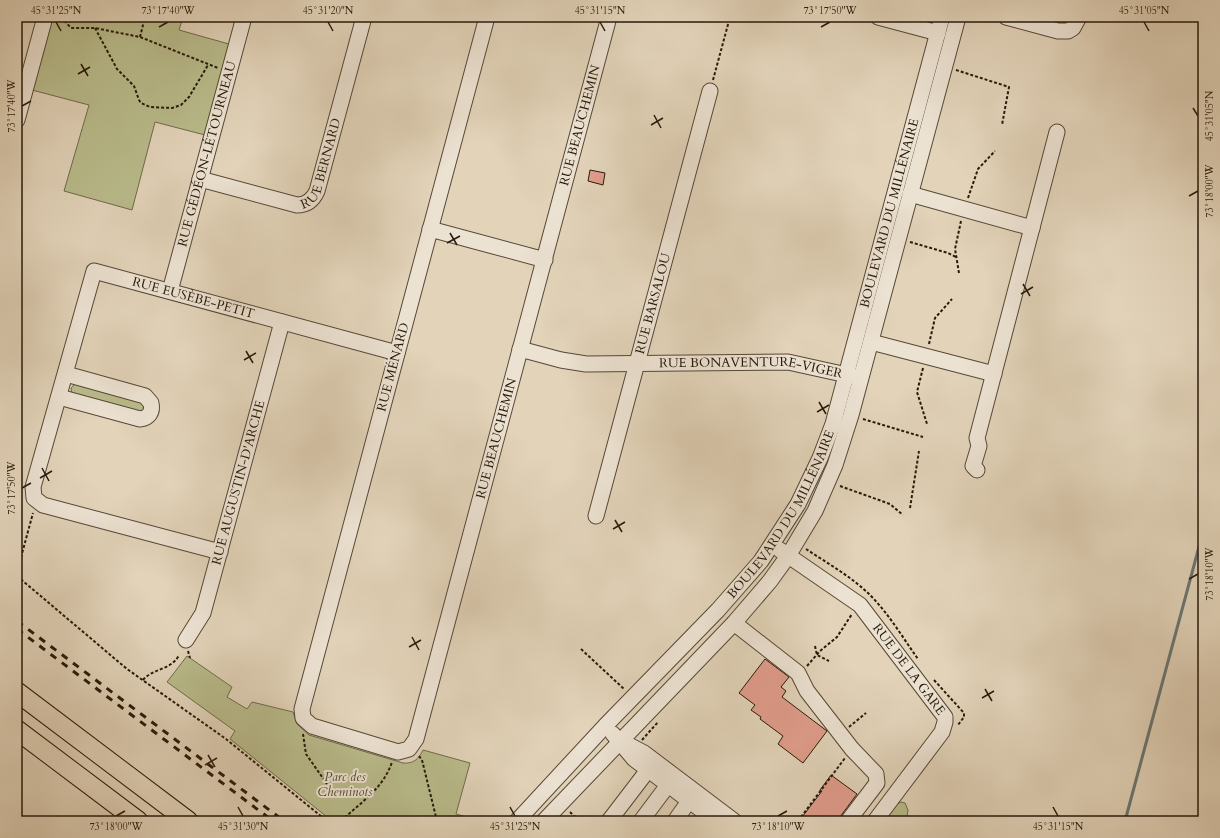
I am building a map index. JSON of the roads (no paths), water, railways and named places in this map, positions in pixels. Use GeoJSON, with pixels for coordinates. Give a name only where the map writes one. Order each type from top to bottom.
{"type":"FeatureCollection","features":[{"type":"Feature","properties":{"kind":"main road"},"geometry":{"type":"LineString","coordinates":[[17,692],[188,821]]}},
{"type":"Feature","properties":{"kind":"main road"},"geometry":{"type":"LineString","coordinates":[[17,730],[138,821]]}},
{"type":"Feature","properties":{"kind":"street"},"geometry":{"type":"LineString","coordinates":[[17,120],[45,17]]}},
{"type":"Feature","properties":{"kind":"street","name":"RUE GÉDÉON-LÉTOURNEAU"},"geometry":{"type":"LineString","coordinates":[[170,291],[244,17]]}},
{"type":"Feature","properties":{"kind":"street","name":"RUE BERNARD"},"geometry":{"type":"LineString","coordinates":[[200,179],[297,205],[306,204],[312,200],[317,191],[364,17]]}},
{"type":"Feature","properties":{"kind":"street","name":"RUE MÉNARD"},"geometry":{"type":"LineString","coordinates":[[303,723],[303,703],[487,17]]}},
{"type":"Feature","properties":{"kind":"street","name":"RUE BEAUCHEMIN"},"geometry":{"type":"LineString","coordinates":[[303,723],[314,728],[395,751],[407,750],[414,744],[609,17]]}},
{"type":"Feature","properties":{"kind":"street"},"geometry":{"type":"LineString","coordinates":[[878,17],[938,33]]}},
{"type":"Feature","properties":{"kind":"street","name":"BOULEVARD DU MILLÉNAIRE"},"geometry":{"type":"LineString","coordinates":[[517,821],[605,726],[730,597],[773,544],[798,504],[820,458],[833,424],[942,17]]}},
{"type":"Feature","properties":{"kind":"street","name":"BOULEVARD DU MILLÉNAIRE"},"geometry":{"type":"LineString","coordinates":[[544,821],[734,623],[766,586],[788,556],[815,511],[828,482],[846,434],[910,194],[950,69],[958,17]]}},
{"type":"Feature","properties":{"kind":"street"},"geometry":{"type":"LineString","coordinates":[[1006,17],[1062,32],[1073,28],[1079,17]]}},
{"type":"Feature","properties":{"kind":"street"},"geometry":{"type":"LineString","coordinates":[[930,64],[950,69]]}},
{"type":"Feature","properties":{"kind":"street","name":"RUE BARSALOU"},"geometry":{"type":"LineString","coordinates":[[596,516],[710,91]]}},
{"type":"Feature","properties":{"kind":"street"},"geometry":{"type":"LineString","coordinates":[[978,470],[973,466],[979,446],[977,438],[1057,132]]}},
{"type":"Feature","properties":{"kind":"street"},"geometry":{"type":"LineString","coordinates":[[910,194],[1032,228]]}},
{"type":"Feature","properties":{"kind":"street"},"geometry":{"type":"LineString","coordinates":[[430,229],[544,260]]}},
{"type":"Feature","properties":{"kind":"street","name":"RUE EUSÈBE-PETIT"},"geometry":{"type":"LineString","coordinates":[[220,552],[43,505],[36,500],[33,493],[33,488],[94,271],[397,353]]}},
{"type":"Feature","properties":{"kind":"street","name":"RUE AUGUSTIN-D'ARCHE"},"geometry":{"type":"LineString","coordinates":[[186,640],[203,614],[282,322]]}},
{"type":"Feature","properties":{"kind":"street"},"geometry":{"type":"LineString","coordinates":[[871,342],[994,374]]}},
{"type":"Feature","properties":{"kind":"street","name":"RUE BONAVENTURE-VIGER"},"geometry":{"type":"LineString","coordinates":[[520,349],[580,363],[636,364],[788,362],[861,379]]}},
{"type":"Feature","properties":{"kind":"street"},"geometry":{"type":"LineString","coordinates":[[59,398],[140,419],[147,417],[152,411],[151,403],[144,396],[66,374]]}},
{"type":"Feature","properties":{"kind":"street","name":"RUE DE LA GARE"},"geometry":{"type":"LineString","coordinates":[[773,544],[788,556],[860,605],[915,680],[942,712],[945,722],[942,732],[875,821]]}},
{"type":"Feature","properties":{"kind":"street"},"geometry":{"type":"LineString","coordinates":[[734,623],[798,673],[807,691],[852,749],[876,774],[877,783],[848,821]]}},
{"type":"Feature","properties":{"kind":"street"},"geometry":{"type":"LineString","coordinates":[[605,726],[620,741],[634,759],[690,801],[712,820]]}},
{"type":"Feature","properties":{"kind":"street"},"geometry":{"type":"LineString","coordinates":[[620,741],[644,753],[734,821]]}},
{"type":"Feature","properties":{"kind":"street"},"geometry":{"type":"LineString","coordinates":[[608,821],[648,770]]}},
{"type":"Feature","properties":{"kind":"street"},"geometry":{"type":"LineString","coordinates":[[641,821],[668,785]]}},
{"type":"Feature","properties":{"kind":"street"},"geometry":{"type":"LineString","coordinates":[[675,821],[690,801]]}},
{"type":"Feature","properties":{"kind":"waterway"},"geometry":{"type":"LineString","coordinates":[[1125,821],[1203,532]]}},
{"type":"Feature","properties":{"kind":"railway"},"geometry":{"type":"LineString","coordinates":[[17,621],[284,821]]}},
{"type":"Feature","properties":{"kind":"railway"},"geometry":{"type":"LineString","coordinates":[[17,629],[273,821]]}},
{"type":"Feature","properties":{"kind":"park label","name":"Parc des Cheminots"},"geometry":{"type":"Point","coordinates":[345,784]}}]}
